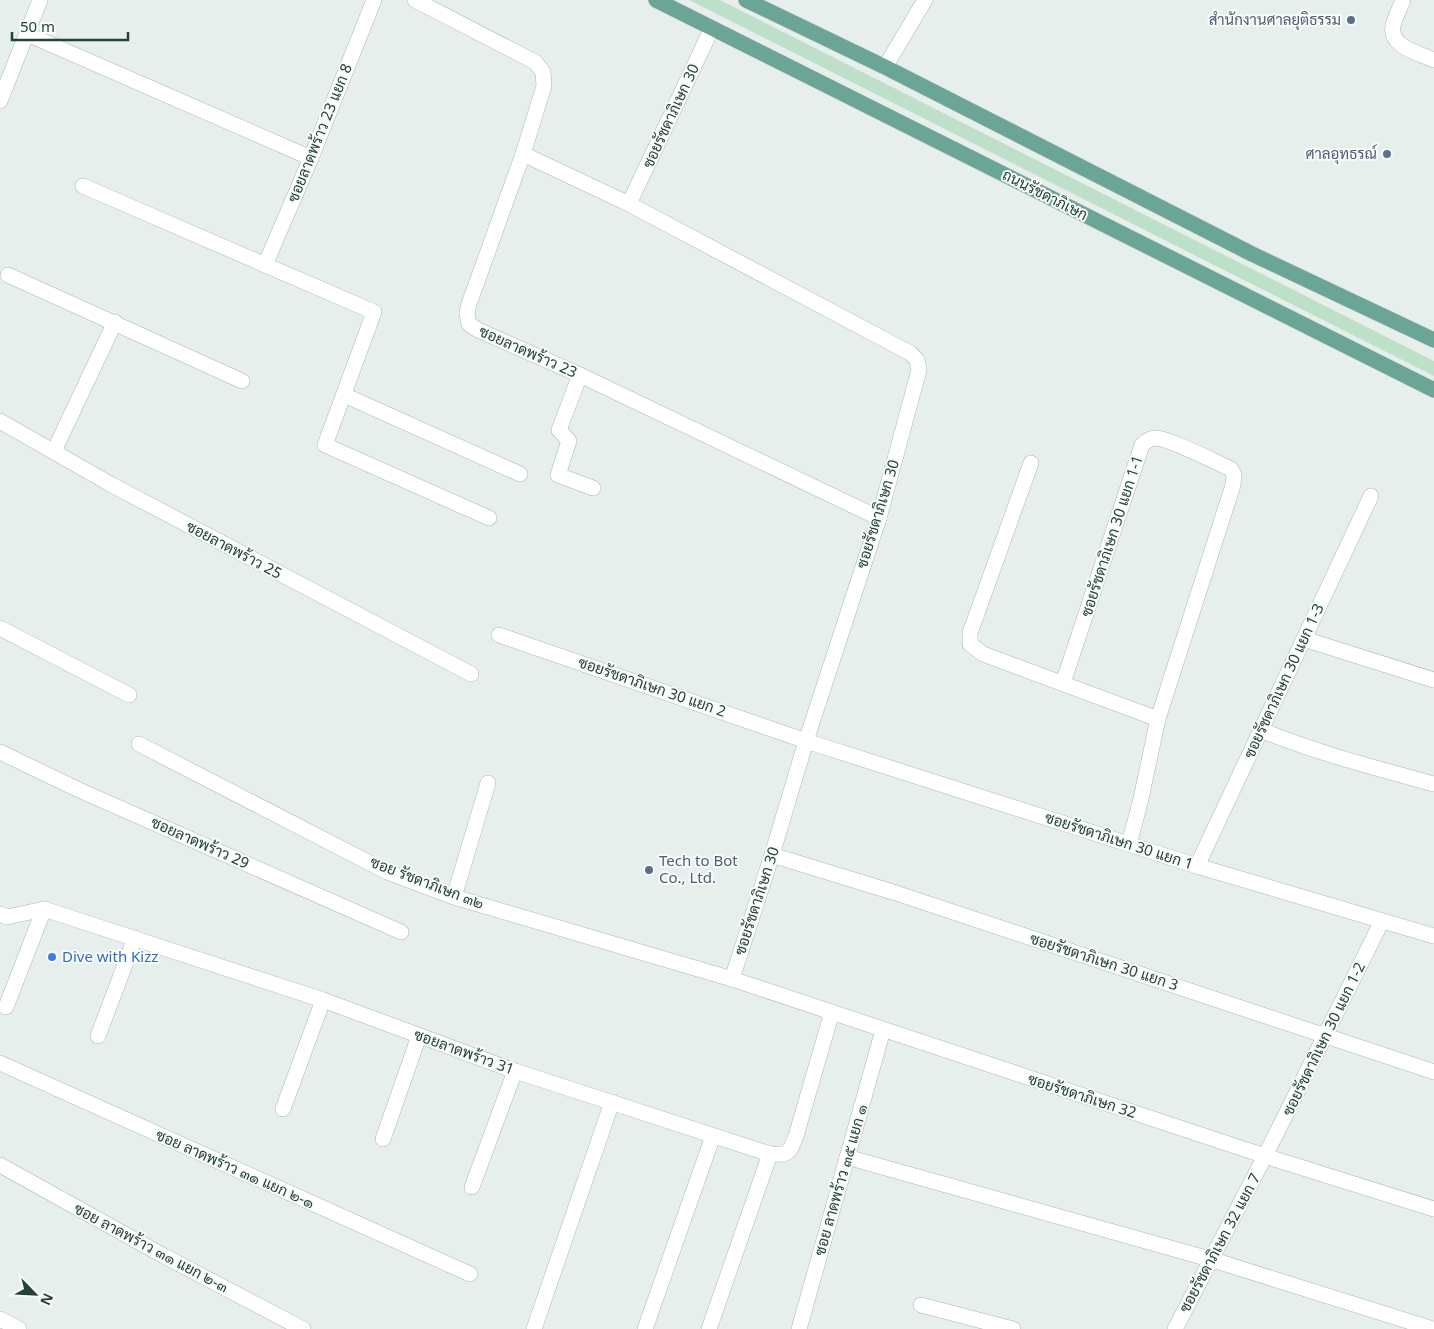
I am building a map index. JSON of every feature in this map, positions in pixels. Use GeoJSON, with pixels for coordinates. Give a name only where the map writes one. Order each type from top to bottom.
{"type":"FeatureCollection","features":[{"type":"Feature","properties":{"kind":"main road","name":"ถนนรัชดาภิเษก"},"geometry":{"type":"LineString","coordinates":[[656,0],[1434,390]]}},
{"type":"Feature","properties":{"kind":"main road"},"geometry":{"type":"LineString","coordinates":[[746,0],[885,67],[1252,254],[1434,340]]}},
{"type":"Feature","properties":{"kind":"street"},"geometry":{"type":"LineString","coordinates":[[0,101],[40,0]]}},
{"type":"Feature","properties":{"kind":"street","name":"ซอยลาดพร้าว 23 แยก 8"},"geometry":{"type":"LineString","coordinates":[[265,265],[311,158],[374,0]]}},
{"type":"Feature","properties":{"kind":"street","name":"ซอยลาดพร้าว 23"},"geometry":{"type":"LineString","coordinates":[[415,0],[535,62],[543,72],[544,86],[523,154],[469,304],[467,313],[469,324],[478,330],[580,375],[879,518]]}},
{"type":"Feature","properties":{"kind":"street"},"geometry":{"type":"LineString","coordinates":[[885,67],[925,0]]}},
{"type":"Feature","properties":{"kind":"street"},"geometry":{"type":"LineString","coordinates":[[1403,0],[1393,26],[1392,36],[1404,47],[1434,60]]}},
{"type":"Feature","properties":{"kind":"street","name":"ซอยรัชดาภิเษก 30"},"geometry":{"type":"LineString","coordinates":[[629,204],[712,28]]}},
{"type":"Feature","properties":{"kind":"street"},"geometry":{"type":"LineString","coordinates":[[26,34],[311,158]]}},
{"type":"Feature","properties":{"kind":"street","name":"ซอยรัชดาภิเษก 30"},"geometry":{"type":"LineString","coordinates":[[523,154],[629,204],[910,353],[916,360],[919,370],[879,518],[806,741],[732,979]]}},
{"type":"Feature","properties":{"kind":"street"},"geometry":{"type":"LineString","coordinates":[[83,186],[374,312],[324,445],[489,518]]}},
{"type":"Feature","properties":{"kind":"street"},"geometry":{"type":"LineString","coordinates":[[8,275],[242,381]]}},
{"type":"Feature","properties":{"kind":"street"},"geometry":{"type":"LineString","coordinates":[[54,452],[115,322]]}},
{"type":"Feature","properties":{"kind":"street"},"geometry":{"type":"LineString","coordinates":[[580,375],[559,430],[568,441],[558,475],[593,488]]}},
{"type":"Feature","properties":{"kind":"street"},"geometry":{"type":"LineString","coordinates":[[344,395],[520,474]]}},
{"type":"Feature","properties":{"kind":"street","name":"ซอยลาดพร้าว 25"},"geometry":{"type":"LineString","coordinates":[[0,421],[112,485],[471,674]]}},
{"type":"Feature","properties":{"kind":"street","name":"ซอยรัชดาภิเษก 30 แยก 1-1"},"geometry":{"type":"LineString","coordinates":[[1063,684],[1142,445],[1146,441],[1156,438],[1170,442],[1231,469],[1234,475],[1233,485],[1158,719],[1129,844]]}},
{"type":"Feature","properties":{"kind":"street"},"geometry":{"type":"LineString","coordinates":[[1031,464],[970,633],[970,644],[983,654],[1158,719]]}},
{"type":"Feature","properties":{"kind":"street","name":"ซอยรัชดาภิเษก 30 แยก 1-3"},"geometry":{"type":"LineString","coordinates":[[1197,866],[1371,496]]}},
{"type":"Feature","properties":{"kind":"street"},"geometry":{"type":"LineString","coordinates":[[0,628],[129,694]]}},
{"type":"Feature","properties":{"kind":"street","name":"ซอยรัชดาภิเษก 30 แยก 2"},"geometry":{"type":"LineString","coordinates":[[499,634],[806,741]]}},
{"type":"Feature","properties":{"kind":"street"},"geometry":{"type":"LineString","coordinates":[[1304,639],[1434,680]]}},
{"type":"Feature","properties":{"kind":"street"},"geometry":{"type":"LineString","coordinates":[[1261,730],[1343,759],[1434,784]]}},
{"type":"Feature","properties":{"kind":"street","name":"ซอยรัชดาภิเษก 30 แยก 1"},"geometry":{"type":"LineString","coordinates":[[806,741],[1197,866],[1434,936]]}},
{"type":"Feature","properties":{"kind":"street","name":"ซอย รัชดาภิเษก ๓๒"},"geometry":{"type":"LineString","coordinates":[[139,744],[388,872],[454,897],[732,979]]}},
{"type":"Feature","properties":{"kind":"street","name":"ซอยลาดพร้าว 29"},"geometry":{"type":"LineString","coordinates":[[0,752],[79,790],[401,932]]}},
{"type":"Feature","properties":{"kind":"street"},"geometry":{"type":"LineString","coordinates":[[454,897],[488,783]]}},
{"type":"Feature","properties":{"kind":"street","name":"ซอยรัชดาภิเษก 30 แยก 3"},"geometry":{"type":"LineString","coordinates":[[772,855],[896,893],[1434,1072]]}},
{"type":"Feature","properties":{"kind":"street"},"geometry":{"type":"LineString","coordinates":[[6,1007],[44,910]]}},
{"type":"Feature","properties":{"kind":"street","name":"ซอยลาดพร้าว 31"},"geometry":{"type":"LineString","coordinates":[[0,914],[7,917],[44,910],[135,938],[323,1000],[515,1071],[770,1154]]}},
{"type":"Feature","properties":{"kind":"street","name":"ซอยรัชดาภิเษก 30 แยก 1-2"},"geometry":{"type":"LineString","coordinates":[[1265,1156],[1382,921]]}},
{"type":"Feature","properties":{"kind":"street"},"geometry":{"type":"LineString","coordinates":[[98,1036],[135,938]]}},
{"type":"Feature","properties":{"kind":"street","name":"ซอยรัชดาภิเษก 32"},"geometry":{"type":"LineString","coordinates":[[732,979],[1265,1156],[1434,1209]]}},
{"type":"Feature","properties":{"kind":"street"},"geometry":{"type":"LineString","coordinates":[[283,1108],[323,1000]]}},
{"type":"Feature","properties":{"kind":"street"},"geometry":{"type":"LineString","coordinates":[[709,1329],[770,1154],[784,1155],[790,1151],[796,1136],[832,1012]]}},
{"type":"Feature","properties":{"kind":"street","name":"ซอย ลาดพร้าว ๓๕ แยก ๑"},"geometry":{"type":"LineString","coordinates":[[798,1329],[883,1030]]}},
{"type":"Feature","properties":{"kind":"street"},"geometry":{"type":"LineString","coordinates":[[383,1139],[419,1036]]}},
{"type":"Feature","properties":{"kind":"street","name":"ซอย ลาดพร้าว ๓๑ แยก ๒-๑"},"geometry":{"type":"LineString","coordinates":[[0,1063],[470,1274]]}},
{"type":"Feature","properties":{"kind":"street"},"geometry":{"type":"LineString","coordinates":[[472,1187],[515,1071]]}},
{"type":"Feature","properties":{"kind":"street"},"geometry":{"type":"LineString","coordinates":[[534,1329],[612,1102]]}},
{"type":"Feature","properties":{"kind":"street"},"geometry":{"type":"LineString","coordinates":[[645,1329],[713,1136]]}},
{"type":"Feature","properties":{"kind":"street","name":"ซอยรัชดาภิเษก 32 แยก 7"},"geometry":{"type":"LineString","coordinates":[[1175,1329],[1265,1156]]}},
{"type":"Feature","properties":{"kind":"street"},"geometry":{"type":"LineString","coordinates":[[846,1157],[1212,1260],[1434,1329]]}},
{"type":"Feature","properties":{"kind":"street","name":"ซอย ลาดพร้าว ๓๑ แยก ๒-๓"},"geometry":{"type":"LineString","coordinates":[[0,1165],[164,1256],[303,1329]]}},
{"type":"Feature","properties":{"kind":"street"},"geometry":{"type":"LineString","coordinates":[[921,1306],[1012,1329]]}},
{"type":"Feature","properties":{"kind":"street"},"geometry":{"type":"LineString","coordinates":[[0,1319],[19,1329]]}},
{"type":"Feature","properties":{"kind":"green space"},"geometry":{"type":"Polygon","coordinates":[[[689,0],[720,0],[1434,361],[1434,376],[689,0]]]}},
{"type":"Feature","properties":{"kind":"place","name":"สำนักงานศาลยุติธรรม"},"geometry":{"type":"Point","coordinates":[1351,20]}},
{"type":"Feature","properties":{"kind":"place","name":"ศาลอุทธรณ์"},"geometry":{"type":"Point","coordinates":[1387,154]}},
{"type":"Feature","properties":{"kind":"place","name":"Tech to Bot Co., Ltd."},"geometry":{"type":"Point","coordinates":[649,870]}},
{"type":"Feature","properties":{"kind":"place","name":"Dive with Kizz"},"geometry":{"type":"Point","coordinates":[52,957]}}]}
